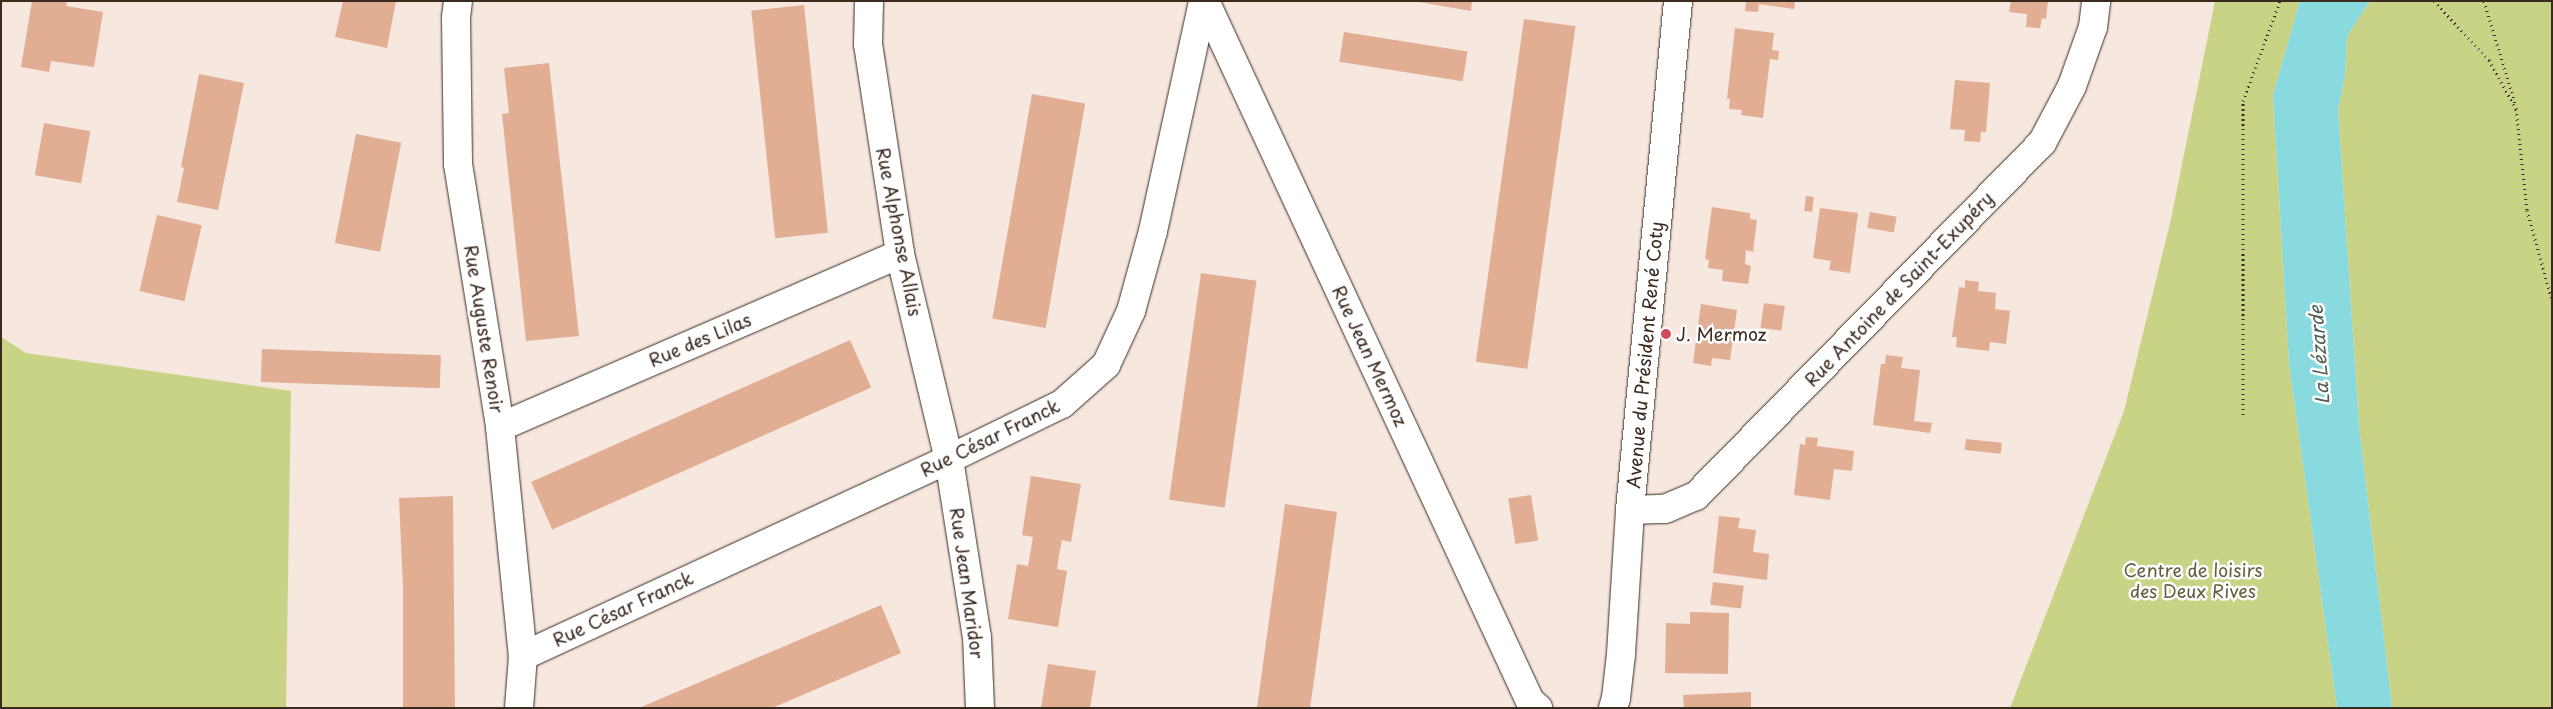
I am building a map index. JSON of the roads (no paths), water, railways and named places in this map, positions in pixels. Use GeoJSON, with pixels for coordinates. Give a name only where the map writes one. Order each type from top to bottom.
{"type":"FeatureCollection","features":[{"type":"Feature","properties":{"kind":"street","name":"Rue Auguste Renoir"},"geometry":{"type":"LineString","coordinates":[[458,1],[456,18],[458,164],[500,427],[523,656]]}},
{"type":"Feature","properties":{"kind":"street","name":"Rue Alphonse Allais"},"geometry":{"type":"LineString","coordinates":[[869,1],[868,44],[900,254],[949,459]]}},
{"type":"Feature","properties":{"kind":"street","name":"Rue César Franck"},"geometry":{"type":"LineString","coordinates":[[523,656],[949,459],[1062,404],[1106,365],[1131,311],[1153,231],[1204,1]]}},
{"type":"Feature","properties":{"kind":"street","name":"Rue Jean Mermoz"},"geometry":{"type":"LineString","coordinates":[[1204,1],[1530,701],[1538,708]]}},
{"type":"Feature","properties":{"kind":"street","name":"Avenue du Président René Coty"},"geometry":{"type":"LineString","coordinates":[[1613,708],[1616,698],[1621,654],[1630,510],[1678,1]]}},
{"type":"Feature","properties":{"kind":"street","name":"Rue Antoine de Saint-Exupéry"},"geometry":{"type":"LineString","coordinates":[[1630,510],[1665,509],[1696,496],[2042,143],[2072,86],[2093,27],[2096,1]]}},
{"type":"Feature","properties":{"kind":"street","name":"Rue des Lilas"},"geometry":{"type":"LineString","coordinates":[[500,427],[900,254]]}},
{"type":"Feature","properties":{"kind":"street","name":"Rue Jean Maridor"},"geometry":{"type":"LineString","coordinates":[[949,459],[976,637],[980,708]]}},
{"type":"Feature","properties":{"kind":"street"},"geometry":{"type":"LineString","coordinates":[[519,708],[523,656]]}},
{"type":"Feature","properties":{"kind":"water","name":"La Lézarde"},"geometry":{"type":"Polygon","coordinates":[[[2300,1],[2370,1],[2347,36],[2345,76],[2338,110],[2359,426],[2392,708],[2337,708],[2289,364],[2273,95],[2300,1]]]}},
{"type":"Feature","properties":{"kind":"place","name":"J. Mermoz"},"geometry":{"type":"Point","coordinates":[1666,334]}},
{"type":"Feature","properties":{"kind":"park label","name":"Centre de loisirs des Deux Rives"},"geometry":{"type":"Point","coordinates":[2193,581]}}]}
